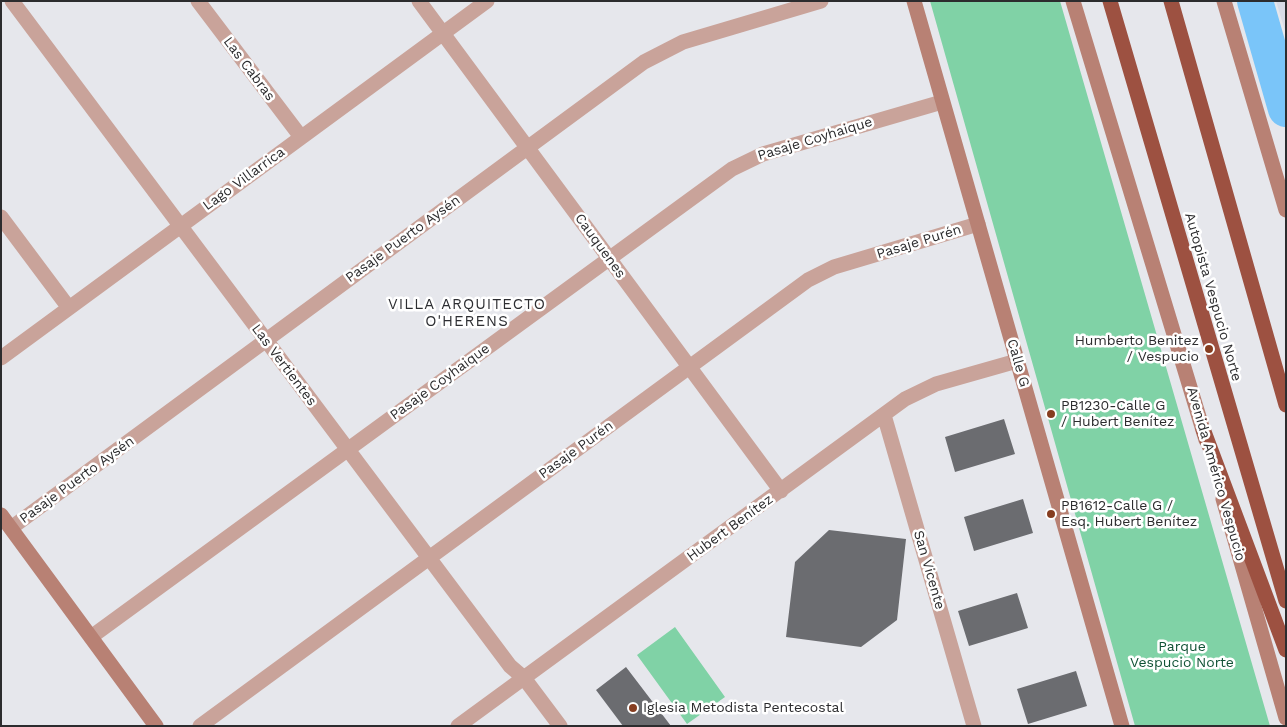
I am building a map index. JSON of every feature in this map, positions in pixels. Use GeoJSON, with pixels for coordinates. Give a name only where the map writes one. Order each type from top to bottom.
{"type":"FeatureCollection","features":[{"type":"Feature","properties":{"kind":"highway","name":"Autopista Vespucio Norte"},"geometry":{"type":"LineString","coordinates":[[1110,1],[1286,601]]}},
{"type":"Feature","properties":{"kind":"highway"},"geometry":{"type":"LineString","coordinates":[[1171,1],[1286,405]]}},
{"type":"Feature","properties":{"kind":"highway"},"geometry":{"type":"LineString","coordinates":[[1203,429],[1286,650]]}},
{"type":"Feature","properties":{"kind":"main road","name":"Calle G"},"geometry":{"type":"LineString","coordinates":[[914,1],[1122,726]]}},
{"type":"Feature","properties":{"kind":"main road","name":"Avenida Américo Vespucio"},"geometry":{"type":"LineString","coordinates":[[1073,1],[1203,429],[1286,718]]}},
{"type":"Feature","properties":{"kind":"main road"},"geometry":{"type":"LineString","coordinates":[[1224,1],[1286,210]]}},
{"type":"Feature","properties":{"kind":"main road"},"geometry":{"type":"LineString","coordinates":[[1,515],[156,726]]}},
{"type":"Feature","properties":{"kind":"street","name":"Las Vertientes"},"geometry":{"type":"LineString","coordinates":[[12,1],[510,666],[524,678],[560,726]]}},
{"type":"Feature","properties":{"kind":"street","name":"Las Cabras"},"geometry":{"type":"LineString","coordinates":[[198,1],[301,137]]}},
{"type":"Feature","properties":{"kind":"street","name":"Cauquenes"},"geometry":{"type":"LineString","coordinates":[[419,1],[781,491]]}},
{"type":"Feature","properties":{"kind":"street","name":"Lago Villarrica"},"geometry":{"type":"LineString","coordinates":[[1,358],[442,32],[487,1]]}},
{"type":"Feature","properties":{"kind":"street","name":"Pasaje Puerto Aysén"},"geometry":{"type":"LineString","coordinates":[[11,528],[644,62],[662,51],[706,34],[821,1]]}},
{"type":"Feature","properties":{"kind":"street","name":"Pasaje Coyhaique"},"geometry":{"type":"LineString","coordinates":[[91,637],[719,178],[746,161],[763,154],[942,102]]}},
{"type":"Feature","properties":{"kind":"street"},"geometry":{"type":"LineString","coordinates":[[1,217],[69,308]]}},
{"type":"Feature","properties":{"kind":"street","name":"Pasaje Purén"},"geometry":{"type":"LineString","coordinates":[[200,726],[796,288],[820,274],[848,263],[978,224]]}},
{"type":"Feature","properties":{"kind":"street","name":"Hubert Benítez"},"geometry":{"type":"LineString","coordinates":[[458,726],[905,399],[923,389],[1017,361]]}},
{"type":"Feature","properties":{"kind":"street","name":"San Vicente"},"geometry":{"type":"LineString","coordinates":[[884,415],[974,726]]}},
{"type":"Feature","properties":{"kind":"shaded area"},"geometry":{"type":"Polygon","coordinates":[[[1276,1],[1286,1],[1286,34],[1276,1]]]}},
{"type":"Feature","properties":{"kind":"green space","name":"Parque Vespucio Norte"},"geometry":{"type":"Polygon","coordinates":[[[930,1],[1060,1],[1270,726],[1135,726],[930,1]]]}},
{"type":"Feature","properties":{"kind":"green space"},"geometry":{"type":"Polygon","coordinates":[[[675,627],[725,697],[687,724],[637,655],[675,627]]]}},
{"type":"Feature","properties":{"kind":"building"},"geometry":{"type":"Polygon","coordinates":[[[1004,419],[1015,454],[955,472],[945,437],[1004,419]]]}},
{"type":"Feature","properties":{"kind":"building"},"geometry":{"type":"Polygon","coordinates":[[[1023,499],[1033,533],[974,551],[964,517],[1023,499]]]}},
{"type":"Feature","properties":{"kind":"building"},"geometry":{"type":"Polygon","coordinates":[[[829,530],[906,539],[897,620],[861,647],[786,637],[795,562],[829,530]]]}},
{"type":"Feature","properties":{"kind":"building"},"geometry":{"type":"Polygon","coordinates":[[[1017,593],[1028,628],[969,646],[958,611],[1017,593]]]}},
{"type":"Feature","properties":{"kind":"building","name":"Iglesia Metodista Pentecostal"},"geometry":{"type":"Polygon","coordinates":[[[626,667],[671,726],[623,726],[596,690],[626,667]]]}},
{"type":"Feature","properties":{"kind":"building"},"geometry":{"type":"Polygon","coordinates":[[[1076,671],[1087,706],[1028,724],[1017,689],[1076,671]]]}},
{"type":"Feature","properties":{"kind":"waterway"},"geometry":{"type":"LineString","coordinates":[[1255,1],[1286,109]]}},
{"type":"Feature","properties":{"kind":"place","name":"Humberto Benitez / Vespucio"},"geometry":{"type":"Point","coordinates":[1209,349]}},
{"type":"Feature","properties":{"kind":"place","name":"PB1230-Calle G / Hubert Benítez"},"geometry":{"type":"Point","coordinates":[1051,414]}},
{"type":"Feature","properties":{"kind":"place","name":"PB1612-Calle G / Esq. Hubert Benítez"},"geometry":{"type":"Point","coordinates":[1051,514]}},
{"type":"Feature","properties":{"kind":"place","name":"Iglesia Metodista Pentecostal"},"geometry":{"type":"Point","coordinates":[633,708]}},
{"type":"Feature","properties":{"kind":"district","name":"VILLA ARQUITECTO O'HERENS"},"geometry":{"type":"Point","coordinates":[467,314]}}]}
